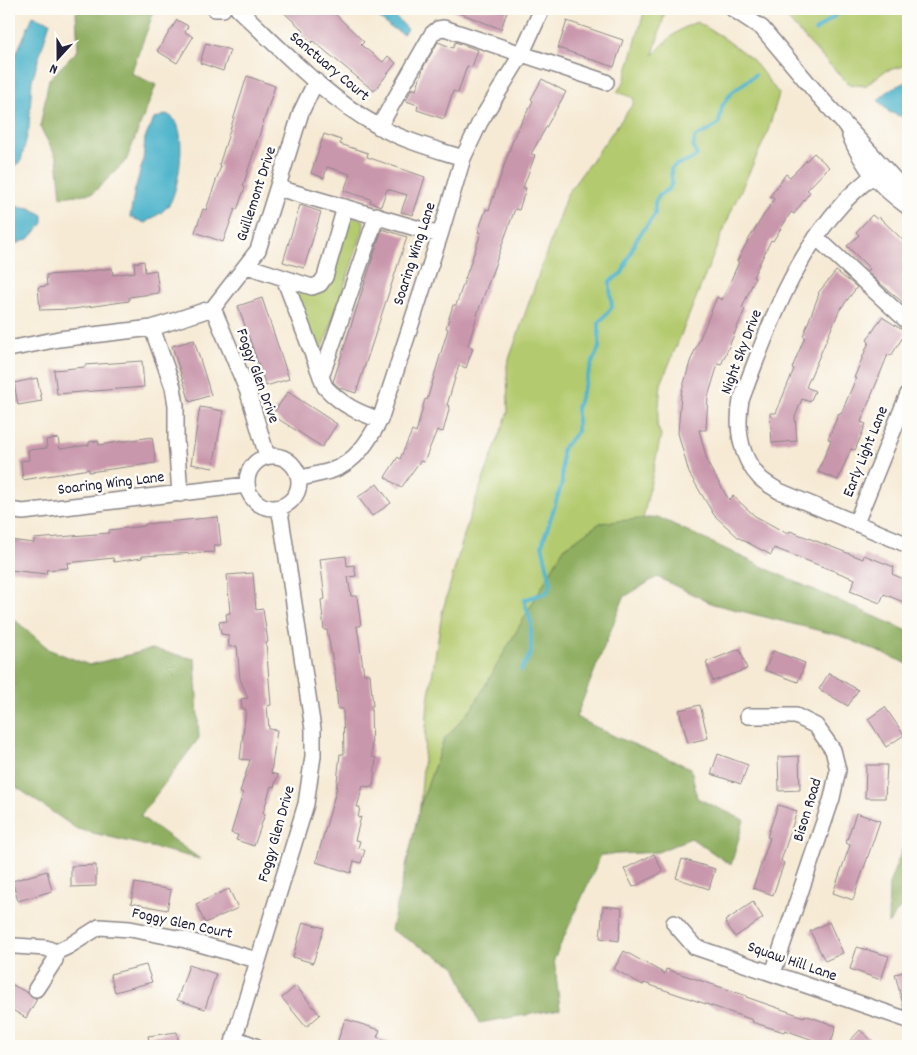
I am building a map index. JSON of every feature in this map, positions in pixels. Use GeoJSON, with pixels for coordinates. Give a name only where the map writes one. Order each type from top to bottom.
{"type":"FeatureCollection","features":[{"type":"Feature","properties":{"kind":"street"},"geometry":{"type":"LineString","coordinates":[[215,9],[223,9]]}},
{"type":"Feature","properties":{"kind":"street","name":"Sanctuary Court"},"geometry":{"type":"LineString","coordinates":[[238,9],[347,108],[379,127],[418,144],[463,158]]}},
{"type":"Feature","properties":{"kind":"street","name":"Soaring Wing Lane"},"geometry":{"type":"LineString","coordinates":[[299,479],[334,469],[354,457],[368,440],[380,420],[463,158],[480,122],[521,55],[542,9]]}},
{"type":"Feature","properties":{"kind":"street"},"geometry":{"type":"LineString","coordinates":[[733,9],[762,28],[844,123],[861,160],[908,194]]}},
{"type":"Feature","properties":{"kind":"street"},"geometry":{"type":"LineString","coordinates":[[379,127],[425,45],[432,34],[438,29],[444,28],[606,82]]}},
{"type":"Feature","properties":{"kind":"street","name":"Guillemont Drive"},"geometry":{"type":"LineString","coordinates":[[213,308],[258,250],[301,112],[316,81]]}},
{"type":"Feature","properties":{"kind":"street"},"geometry":{"type":"LineString","coordinates":[[878,171],[896,198],[908,207]]}},
{"type":"Feature","properties":{"kind":"street","name":"Night Sky Drive"},"geometry":{"type":"LineString","coordinates":[[878,171],[843,203],[816,237],[784,292],[741,400],[738,415],[739,432],[748,463],[761,479],[780,491],[908,545]]}},
{"type":"Feature","properties":{"kind":"street"},"geometry":{"type":"LineString","coordinates":[[278,188],[377,215],[440,235]]}},
{"type":"Feature","properties":{"kind":"street"},"geometry":{"type":"LineString","coordinates":[[247,266],[312,287],[320,284],[325,277],[345,207]]}},
{"type":"Feature","properties":{"kind":"street"},"geometry":{"type":"LineString","coordinates":[[321,377],[377,215]]}},
{"type":"Feature","properties":{"kind":"street"},"geometry":{"type":"LineString","coordinates":[[816,237],[908,322]]}},
{"type":"Feature","properties":{"kind":"street"},"geometry":{"type":"LineString","coordinates":[[284,278],[325,387],[337,400],[359,413],[380,420]]}},
{"type":"Feature","properties":{"kind":"street"},"geometry":{"type":"LineString","coordinates":[[9,349],[59,339],[152,328],[213,308]]}},
{"type":"Feature","properties":{"kind":"street","name":"Foggy Glen Drive"},"geometry":{"type":"LineString","coordinates":[[213,308],[248,392],[267,456]]}},
{"type":"Feature","properties":{"kind":"street"},"geometry":{"type":"LineString","coordinates":[[152,328],[173,387],[176,405],[176,439],[180,494]]}},
{"type":"Feature","properties":{"kind":"street","name":"Early Light Lane"},"geometry":{"type":"LineString","coordinates":[[856,523],[908,394]]}},
{"type":"Feature","properties":{"kind":"street"},"geometry":{"type":"LineString","coordinates":[[267,456],[284,458],[292,463],[297,470],[299,479],[299,487],[292,500],[278,508],[261,506],[249,494],[246,485],[246,478],[253,464],[267,456]]}},
{"type":"Feature","properties":{"kind":"street","name":"Soaring Wing Lane"},"geometry":{"type":"LineString","coordinates":[[9,510],[23,512],[246,485]]}},
{"type":"Feature","properties":{"kind":"street","name":"Foggy Glen Drive"},"geometry":{"type":"LineString","coordinates":[[233,1042],[306,804],[313,756],[313,729],[278,508]]}},
{"type":"Feature","properties":{"kind":"street","name":"Bison Road"},"geometry":{"type":"LineString","coordinates":[[748,716],[796,716],[816,726],[833,750],[838,770],[832,798],[773,973]]}},
{"type":"Feature","properties":{"kind":"street","name":"Squaw Hill Lane"},"geometry":{"type":"LineString","coordinates":[[674,923],[694,947],[908,1020]]}},
{"type":"Feature","properties":{"kind":"street","name":"Foggy Glen Court"},"geometry":{"type":"LineString","coordinates":[[56,952],[99,927],[130,929],[182,939],[257,960]]}},
{"type":"Feature","properties":{"kind":"street"},"geometry":{"type":"LineString","coordinates":[[15,946],[46,948],[56,952],[55,960],[36,989]]}},
{"type":"Feature","properties":{"kind":"street"},"geometry":{"type":"LineString","coordinates":[[233,1042],[255,1046]]}},
{"type":"Feature","properties":{"kind":"green space"},"geometry":{"type":"Polygon","coordinates":[[[86,9],[155,9],[131,73],[156,85],[126,161],[93,193],[61,197],[57,158],[40,127],[49,79],[78,50],[76,12],[86,9]]]}},
{"type":"Feature","properties":{"kind":"green space"},"geometry":{"type":"Polygon","coordinates":[[[645,9],[666,9],[653,55],[678,32],[697,22],[721,36],[752,59],[779,94],[767,134],[733,207],[661,384],[657,426],[661,435],[643,519],[600,523],[473,707],[444,740],[420,806],[428,702],[442,613],[469,518],[508,412],[507,365],[567,194],[633,104],[634,98],[617,92],[624,82],[645,9]]]}},
{"type":"Feature","properties":{"kind":"green space"},"geometry":{"type":"Polygon","coordinates":[[[778,9],[908,9],[908,65],[885,71],[865,86],[849,84],[778,9]]]}},
{"type":"Feature","properties":{"kind":"green space"},"geometry":{"type":"Polygon","coordinates":[[[357,217],[364,221],[363,231],[324,345],[320,351],[315,350],[294,295],[298,289],[327,287],[350,220],[357,217]]]}},
{"type":"Feature","properties":{"kind":"green space"},"geometry":{"type":"Polygon","coordinates":[[[658,517],[778,574],[908,631],[908,664],[841,636],[713,604],[657,577],[624,597],[576,717],[616,737],[691,768],[697,798],[744,820],[731,865],[691,838],[658,852],[601,855],[554,959],[560,1009],[479,1023],[455,966],[391,930],[420,806],[444,740],[473,707],[564,548],[600,523],[658,517]]]}},
{"type":"Feature","properties":{"kind":"green space"},"geometry":{"type":"Polygon","coordinates":[[[9,615],[50,650],[89,665],[152,649],[195,659],[199,738],[140,816],[200,859],[77,829],[9,782],[9,615]]]}},
{"type":"Feature","properties":{"kind":"green space"},"geometry":{"type":"Polygon","coordinates":[[[908,834],[908,898],[888,924],[889,884],[908,834]]]}},
{"type":"Feature","properties":{"kind":"water"},"geometry":{"type":"Polygon","coordinates":[[[368,9],[388,9],[408,29],[403,34],[390,27],[368,9]]]}},
{"type":"Feature","properties":{"kind":"water"},"geometry":{"type":"Polygon","coordinates":[[[33,16],[50,22],[32,80],[29,128],[21,161],[9,171],[9,70],[33,16]]]}},
{"type":"Feature","properties":{"kind":"water"},"geometry":{"type":"Polygon","coordinates":[[[908,81],[908,119],[889,112],[878,100],[892,88],[908,81]]]}},
{"type":"Feature","properties":{"kind":"water"},"geometry":{"type":"Polygon","coordinates":[[[167,114],[175,120],[181,139],[176,186],[168,206],[145,223],[130,217],[134,193],[143,161],[145,138],[154,119],[167,114]]]}},
{"type":"Feature","properties":{"kind":"water"},"geometry":{"type":"Polygon","coordinates":[[[9,205],[30,208],[43,215],[43,223],[30,238],[9,247],[9,205]]]}},
{"type":"Feature","properties":{"kind":"building"},"geometry":{"type":"Polygon","coordinates":[[[280,9],[330,9],[364,42],[361,45],[383,62],[388,56],[396,63],[374,91],[313,41],[311,43],[302,34],[304,31],[280,9]]]}},
{"type":"Feature","properties":{"kind":"building"},"geometry":{"type":"Polygon","coordinates":[[[449,9],[508,9],[501,29],[449,9]]]}},
{"type":"Feature","properties":{"kind":"building"},"geometry":{"type":"Polygon","coordinates":[[[177,20],[188,26],[185,32],[193,37],[177,63],[157,51],[177,20]]]}},
{"type":"Feature","properties":{"kind":"building"},"geometry":{"type":"Polygon","coordinates":[[[567,21],[623,40],[614,67],[558,48],[567,21]]]}},
{"type":"Feature","properties":{"kind":"building"},"geometry":{"type":"Polygon","coordinates":[[[438,42],[453,48],[455,42],[478,50],[472,67],[467,66],[458,93],[453,91],[444,119],[417,110],[418,105],[406,101],[412,88],[416,90],[424,66],[438,42]]]}},
{"type":"Feature","properties":{"kind":"building"},"geometry":{"type":"Polygon","coordinates":[[[206,43],[230,50],[223,71],[200,63],[206,43]]]}},
{"type":"Feature","properties":{"kind":"building"},"geometry":{"type":"Polygon","coordinates":[[[247,76],[275,86],[243,186],[245,187],[223,242],[195,232],[203,209],[206,210],[221,166],[219,165],[247,76]]]}},
{"type":"Feature","properties":{"kind":"building"},"geometry":{"type":"Polygon","coordinates":[[[542,79],[566,92],[531,154],[535,155],[523,188],[526,188],[519,210],[515,209],[478,312],[468,346],[473,348],[466,368],[459,365],[447,405],[450,406],[443,432],[437,430],[424,462],[420,461],[401,488],[385,477],[398,457],[400,459],[412,431],[416,433],[448,329],[446,328],[453,305],[456,305],[481,233],[478,232],[486,209],[489,210],[515,134],[533,101],[531,99],[542,79]]]}},
{"type":"Feature","properties":{"kind":"building"},"geometry":{"type":"Polygon","coordinates":[[[324,134],[341,140],[340,144],[368,153],[367,157],[425,177],[413,215],[401,212],[407,195],[387,189],[381,206],[370,202],[371,199],[344,191],[350,174],[327,167],[324,178],[311,173],[324,134]]]}},
{"type":"Feature","properties":{"kind":"building"},"geometry":{"type":"Polygon","coordinates":[[[814,153],[829,167],[807,190],[810,192],[794,214],[791,212],[773,241],[771,240],[753,277],[755,278],[742,308],[745,309],[721,365],[718,364],[708,397],[706,430],[699,430],[708,464],[729,500],[733,496],[755,516],[788,534],[790,531],[863,559],[864,555],[894,567],[892,574],[908,581],[908,604],[884,594],[880,603],[850,591],[855,579],[774,548],[771,555],[739,538],[714,515],[689,473],[678,433],[681,394],[690,362],[717,297],[722,300],[739,262],[737,261],[774,199],[770,196],[786,174],[790,177],[814,153]]]}},
{"type":"Feature","properties":{"kind":"building"},"geometry":{"type":"Polygon","coordinates":[[[300,205],[321,212],[304,268],[283,262],[300,205]]]}},
{"type":"Feature","properties":{"kind":"building"},"geometry":{"type":"Polygon","coordinates":[[[872,215],[877,219],[879,217],[908,245],[908,307],[867,272],[870,269],[847,246],[859,235],[856,232],[872,215]]]}},
{"type":"Feature","properties":{"kind":"building"},"geometry":{"type":"Polygon","coordinates":[[[382,229],[407,237],[356,393],[340,388],[333,382],[382,229]]]}},
{"type":"Feature","properties":{"kind":"building"},"geometry":{"type":"Polygon","coordinates":[[[144,261],[145,272],[156,270],[159,293],[129,297],[129,301],[73,309],[40,310],[38,287],[47,286],[46,275],[112,268],[113,275],[135,272],[134,263],[144,261]]]}},
{"type":"Feature","properties":{"kind":"building"},"geometry":{"type":"Polygon","coordinates":[[[836,271],[857,287],[839,311],[806,387],[815,391],[810,402],[802,399],[795,417],[797,441],[772,443],[770,413],[776,413],[794,369],[792,368],[805,337],[803,336],[818,293],[836,271]]]}},
{"type":"Feature","properties":{"kind":"building"},"geometry":{"type":"Polygon","coordinates":[[[262,298],[289,379],[266,386],[238,306],[262,298]]]}},
{"type":"Feature","properties":{"kind":"building"},"geometry":{"type":"Polygon","coordinates":[[[882,317],[906,332],[891,356],[888,354],[861,422],[866,424],[855,450],[851,449],[838,480],[818,472],[831,440],[828,439],[856,378],[854,378],[869,342],[867,340],[882,317]]]}},
{"type":"Feature","properties":{"kind":"building"},"geometry":{"type":"Polygon","coordinates":[[[194,340],[211,395],[190,402],[172,346],[194,340]]]}},
{"type":"Feature","properties":{"kind":"building"},"geometry":{"type":"Polygon","coordinates":[[[142,361],[144,387],[57,394],[54,370],[85,367],[85,365],[142,361]]]}},
{"type":"Feature","properties":{"kind":"building"},"geometry":{"type":"Polygon","coordinates":[[[37,378],[42,401],[18,405],[14,383],[37,378]]]}},
{"type":"Feature","properties":{"kind":"building"},"geometry":{"type":"Polygon","coordinates":[[[288,392],[337,424],[322,447],[272,415],[288,392]]]}},
{"type":"Feature","properties":{"kind":"building"},"geometry":{"type":"Polygon","coordinates":[[[200,407],[223,411],[213,468],[191,464],[200,407]]]}},
{"type":"Feature","properties":{"kind":"building"},"geometry":{"type":"Polygon","coordinates":[[[152,437],[156,463],[89,472],[89,469],[23,480],[21,461],[29,460],[28,450],[47,448],[46,440],[58,438],[60,449],[89,445],[89,442],[98,441],[99,445],[152,437]]]}},
{"type":"Feature","properties":{"kind":"building"},"geometry":{"type":"Polygon","coordinates":[[[377,484],[391,503],[372,516],[358,497],[377,484]]]}},
{"type":"Feature","properties":{"kind":"building"},"geometry":{"type":"Polygon","coordinates":[[[218,517],[221,545],[214,545],[215,552],[142,556],[142,558],[114,562],[113,558],[67,563],[68,568],[46,570],[47,574],[9,570],[9,540],[34,543],[34,539],[109,533],[109,530],[145,526],[145,524],[218,517]]]}},
{"type":"Feature","properties":{"kind":"building"},"geometry":{"type":"Polygon","coordinates":[[[346,556],[347,566],[354,565],[356,576],[348,577],[351,596],[357,596],[361,626],[357,626],[364,674],[370,674],[373,706],[371,706],[372,757],[376,758],[373,787],[363,786],[357,807],[360,807],[358,818],[361,817],[355,840],[360,841],[358,848],[365,850],[361,863],[354,861],[351,873],[316,862],[336,791],[340,754],[344,754],[343,709],[338,709],[335,673],[327,630],[324,630],[321,600],[325,599],[320,559],[346,556]]]}},
{"type":"Feature","properties":{"kind":"building"},"geometry":{"type":"Polygon","coordinates":[[[253,573],[256,610],[263,609],[268,642],[266,643],[271,705],[267,706],[269,729],[277,730],[271,773],[278,775],[274,787],[271,786],[263,813],[265,814],[254,846],[236,840],[238,835],[231,833],[243,793],[240,792],[250,760],[240,759],[246,709],[242,709],[241,699],[248,698],[240,679],[237,646],[229,647],[228,635],[221,634],[219,622],[227,621],[226,614],[230,613],[227,575],[253,573]]]}},
{"type":"Feature","properties":{"kind":"building"},"geometry":{"type":"Polygon","coordinates":[[[740,649],[747,669],[713,681],[706,662],[740,649]]]}},
{"type":"Feature","properties":{"kind":"building"},"geometry":{"type":"Polygon","coordinates":[[[773,651],[805,663],[798,682],[765,670],[773,651]]]}},
{"type":"Feature","properties":{"kind":"building"},"geometry":{"type":"Polygon","coordinates":[[[829,673],[858,690],[848,706],[819,689],[829,673]]]}},
{"type":"Feature","properties":{"kind":"building"},"geometry":{"type":"Polygon","coordinates":[[[700,705],[708,738],[688,743],[679,710],[700,705]]]}},
{"type":"Feature","properties":{"kind":"building"},"geometry":{"type":"Polygon","coordinates":[[[885,707],[904,735],[886,747],[868,719],[885,707]]]}},
{"type":"Feature","properties":{"kind":"building"},"geometry":{"type":"Polygon","coordinates":[[[718,754],[748,765],[741,784],[711,774],[718,754]]]}},
{"type":"Feature","properties":{"kind":"building"},"geometry":{"type":"Polygon","coordinates":[[[799,756],[800,790],[779,791],[778,757],[799,756]]]}},
{"type":"Feature","properties":{"kind":"building"},"geometry":{"type":"Polygon","coordinates":[[[866,765],[887,765],[885,798],[865,798],[866,765]]]}},
{"type":"Feature","properties":{"kind":"building"},"geometry":{"type":"Polygon","coordinates":[[[778,805],[797,811],[781,861],[784,863],[773,895],[753,888],[770,838],[767,837],[778,805]]]}},
{"type":"Feature","properties":{"kind":"building"},"geometry":{"type":"Polygon","coordinates":[[[856,813],[880,821],[853,900],[833,893],[850,845],[846,843],[856,813]]]}},
{"type":"Feature","properties":{"kind":"building"},"geometry":{"type":"Polygon","coordinates":[[[654,854],[663,872],[633,887],[624,869],[654,854]]]}},
{"type":"Feature","properties":{"kind":"building"},"geometry":{"type":"Polygon","coordinates":[[[682,859],[715,869],[709,889],[676,878],[682,859]]]}},
{"type":"Feature","properties":{"kind":"building"},"geometry":{"type":"Polygon","coordinates":[[[96,865],[96,886],[71,887],[71,866],[96,865]]]}},
{"type":"Feature","properties":{"kind":"building"},"geometry":{"type":"Polygon","coordinates":[[[47,871],[52,891],[18,901],[12,881],[47,871]]]}},
{"type":"Feature","properties":{"kind":"building"},"geometry":{"type":"Polygon","coordinates":[[[135,883],[171,890],[167,910],[131,903],[135,883]]]}},
{"type":"Feature","properties":{"kind":"building"},"geometry":{"type":"Polygon","coordinates":[[[229,889],[238,908],[205,923],[196,904],[229,889]]]}},
{"type":"Feature","properties":{"kind":"building"},"geometry":{"type":"Polygon","coordinates":[[[753,902],[763,918],[735,937],[725,921],[753,902]]]}},
{"type":"Feature","properties":{"kind":"building"},"geometry":{"type":"Polygon","coordinates":[[[603,906],[622,908],[619,941],[600,938],[603,906]]]}},
{"type":"Feature","properties":{"kind":"building"},"geometry":{"type":"Polygon","coordinates":[[[303,922],[324,928],[313,963],[293,957],[303,922]]]}},
{"type":"Feature","properties":{"kind":"building"},"geometry":{"type":"Polygon","coordinates":[[[829,922],[843,953],[825,961],[810,931],[829,922]]]}},
{"type":"Feature","properties":{"kind":"building"},"geometry":{"type":"Polygon","coordinates":[[[857,947],[889,956],[881,980],[850,969],[857,947]]]}},
{"type":"Feature","properties":{"kind":"building"},"geometry":{"type":"Polygon","coordinates":[[[624,951],[665,974],[666,969],[804,1017],[805,1015],[836,1026],[830,1046],[785,1030],[784,1032],[752,1022],[753,1020],[644,983],[643,985],[614,969],[624,951]]]}},
{"type":"Feature","properties":{"kind":"building"},"geometry":{"type":"Polygon","coordinates":[[[146,965],[152,982],[115,992],[110,974],[146,965]]]}},
{"type":"Feature","properties":{"kind":"building"},"geometry":{"type":"Polygon","coordinates":[[[189,965],[216,974],[205,1009],[177,1000],[189,965]]]}},
{"type":"Feature","properties":{"kind":"building"},"geometry":{"type":"Polygon","coordinates":[[[908,971],[908,1010],[904,1009],[895,974],[908,971]]]}},
{"type":"Feature","properties":{"kind":"building"},"geometry":{"type":"Polygon","coordinates":[[[9,983],[37,999],[26,1018],[9,1008],[9,983]]]}},
{"type":"Feature","properties":{"kind":"building"},"geometry":{"type":"Polygon","coordinates":[[[296,986],[320,1015],[306,1027],[282,998],[296,986]]]}},
{"type":"Feature","properties":{"kind":"building"},"geometry":{"type":"Polygon","coordinates":[[[345,1019],[380,1030],[377,1037],[399,1045],[336,1046],[345,1019]]]}},
{"type":"Feature","properties":{"kind":"building"},"geometry":{"type":"Polygon","coordinates":[[[860,1030],[878,1046],[845,1046],[860,1030]]]}},
{"type":"Feature","properties":{"kind":"building"},"geometry":{"type":"Polygon","coordinates":[[[177,1032],[179,1046],[150,1046],[148,1036],[177,1032]]]}},
{"type":"Feature","properties":{"kind":"waterway"},"geometry":{"type":"LineString","coordinates":[[815,31],[844,9]]}},
{"type":"Feature","properties":{"kind":"waterway"},"geometry":{"type":"LineString","coordinates":[[521,670],[531,653],[531,622],[524,600],[547,592],[551,583],[542,545],[562,483],[562,449],[577,432],[577,407],[599,348],[599,323],[612,307],[610,281],[622,273],[636,240],[655,214],[655,203],[659,195],[669,189],[672,183],[671,169],[677,164],[690,160],[697,155],[693,148],[695,137],[710,130],[719,123],[722,106],[731,93],[755,75]]}}]}
